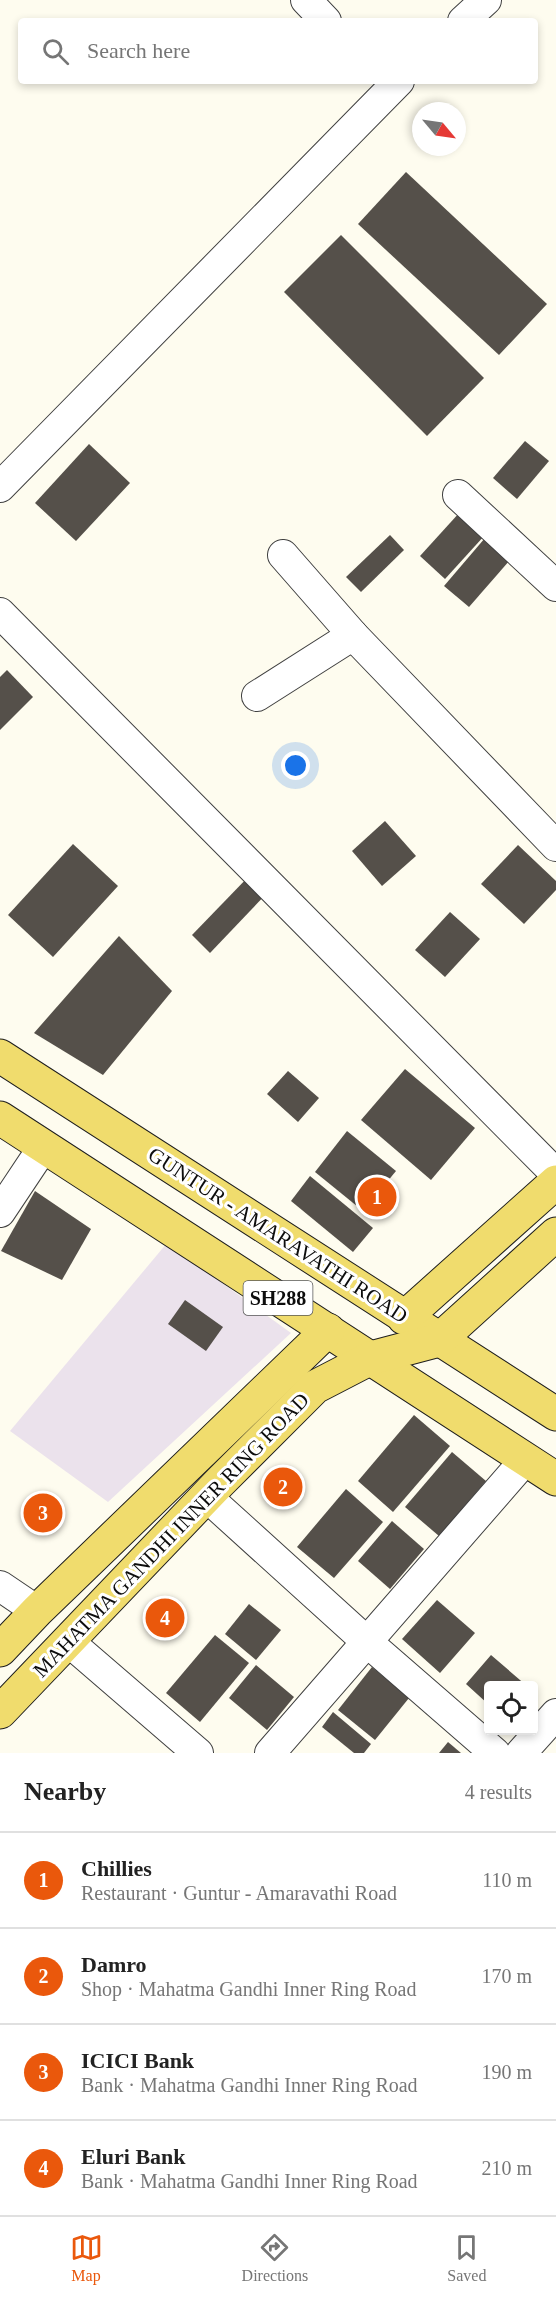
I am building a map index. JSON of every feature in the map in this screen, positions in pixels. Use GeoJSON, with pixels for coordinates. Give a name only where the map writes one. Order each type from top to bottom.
{"type":"FeatureCollection","features":[{"type":"Feature","properties":{"kind":"main road","name":"GUNTUR - AMARAVATHI ROAD"},"geometry":{"type":"LineString","coordinates":[[0,1056],[556,1414]]}},
{"type":"Feature","properties":{"kind":"main road","name":"SH288"},"geometry":{"type":"LineString","coordinates":[[0,1118],[556,1479]]}},
{"type":"Feature","properties":{"kind":"main road"},"geometry":{"type":"LineString","coordinates":[[404,1318],[556,1182]]}},
{"type":"Feature","properties":{"kind":"main road","name":"MAHATMA GANDHI INNER RING ROAD"},"geometry":{"type":"LineString","coordinates":[[0,1712],[206,1496],[315,1387],[371,1358],[439,1340],[556,1234]]}},
{"type":"Feature","properties":{"kind":"main road","name":"MAHATMA GANDHI INNER RING ROAD"},"geometry":{"type":"LineString","coordinates":[[0,1650],[37,1611],[328,1330]]}},
{"type":"Feature","properties":{"kind":"street"},"geometry":{"type":"LineString","coordinates":[[306,0],[323,18]]}},
{"type":"Feature","properties":{"kind":"street"},"geometry":{"type":"LineString","coordinates":[[466,18],[486,0]]}},
{"type":"Feature","properties":{"kind":"street"},"geometry":{"type":"LineString","coordinates":[[0,487],[391,84]]}},
{"type":"Feature","properties":{"kind":"street"},"geometry":{"type":"LineString","coordinates":[[458,495],[556,586]]}},
{"type":"Feature","properties":{"kind":"street"},"geometry":{"type":"LineString","coordinates":[[283,555],[353,635],[556,846]]}},
{"type":"Feature","properties":{"kind":"street"},"geometry":{"type":"LineString","coordinates":[[0,613],[556,1174]]}},
{"type":"Feature","properties":{"kind":"street"},"geometry":{"type":"LineString","coordinates":[[257,696],[353,635]]}},
{"type":"Feature","properties":{"kind":"street"},"geometry":{"type":"LineString","coordinates":[[0,1212],[44,1146]]}},
{"type":"Feature","properties":{"kind":"street"},"geometry":{"type":"LineString","coordinates":[[270,1753],[526,1459]]}},
{"type":"Feature","properties":{"kind":"street"},"geometry":{"type":"LineString","coordinates":[[206,1496],[366,1641],[495,1753]]}},
{"type":"Feature","properties":{"kind":"street"},"geometry":{"type":"LineString","coordinates":[[0,1586],[37,1611]]}},
{"type":"Feature","properties":{"kind":"street"},"geometry":{"type":"LineString","coordinates":[[68,1641],[198,1753]]}},
{"type":"Feature","properties":{"kind":"street"},"geometry":{"type":"LineString","coordinates":[[521,1753],[556,1714]]}},
{"type":"Feature","properties":{"kind":"shaded area"},"geometry":{"type":"Polygon","coordinates":[[[167,1243],[291,1333],[108,1502],[10,1431],[167,1243]]]}},
{"type":"Feature","properties":{"kind":"building"},"geometry":{"type":"Polygon","coordinates":[[[406,172],[547,304],[499,355],[358,224],[406,172]]]}},
{"type":"Feature","properties":{"kind":"building"},"geometry":{"type":"Polygon","coordinates":[[[341,235],[484,378],[427,436],[284,292],[341,235]]]}},
{"type":"Feature","properties":{"kind":"building"},"geometry":{"type":"Polygon","coordinates":[[[525,441],[549,461],[517,499],[493,478],[525,441]]]}},
{"type":"Feature","properties":{"kind":"building"},"geometry":{"type":"Polygon","coordinates":[[[89,444],[130,483],[76,541],[35,503],[89,444]]]}},
{"type":"Feature","properties":{"kind":"building"},"geometry":{"type":"Polygon","coordinates":[[[460,512],[485,535],[445,579],[420,556],[460,512]]]}},
{"type":"Feature","properties":{"kind":"building"},"geometry":{"type":"Polygon","coordinates":[[[390,535],[404,550],[361,592],[346,577],[390,535]]]}},
{"type":"Feature","properties":{"kind":"building"},"geometry":{"type":"Polygon","coordinates":[[[485,538],[510,560],[469,607],[444,586],[485,538]]]}},
{"type":"Feature","properties":{"kind":"building"},"geometry":{"type":"Polygon","coordinates":[[[7,670],[33,697],[0,730],[0,677],[7,670]]]}},
{"type":"Feature","properties":{"kind":"building"},"geometry":{"type":"Polygon","coordinates":[[[385,821],[416,856],[382,886],[352,851],[385,821]]]}},
{"type":"Feature","properties":{"kind":"building"},"geometry":{"type":"Polygon","coordinates":[[[73,844],[118,886],[53,957],[8,915],[73,844]]]}},
{"type":"Feature","properties":{"kind":"building"},"geometry":{"type":"Polygon","coordinates":[[[518,845],[556,881],[556,890],[524,924],[481,884],[518,845]]]}},
{"type":"Feature","properties":{"kind":"building"},"geometry":{"type":"Polygon","coordinates":[[[251,874],[269,891],[210,953],[192,935],[251,874]]]}},
{"type":"Feature","properties":{"kind":"building"},"geometry":{"type":"Polygon","coordinates":[[[450,912],[480,939],[445,977],[415,950],[450,912]]]}},
{"type":"Feature","properties":{"kind":"building"},"geometry":{"type":"Polygon","coordinates":[[[119,936],[172,991],[103,1075],[34,1033],[119,936]]]}},
{"type":"Feature","properties":{"kind":"building"},"geometry":{"type":"Polygon","coordinates":[[[405,1069],[475,1128],[431,1180],[361,1120],[405,1069]]]}},
{"type":"Feature","properties":{"kind":"building"},"geometry":{"type":"Polygon","coordinates":[[[288,1071],[319,1098],[298,1122],[267,1094],[288,1071]]]}},
{"type":"Feature","properties":{"kind":"building"},"geometry":{"type":"Polygon","coordinates":[[[347,1131],[396,1171],[363,1211],[315,1172],[347,1131]]]}},
{"type":"Feature","properties":{"kind":"building"},"geometry":{"type":"Polygon","coordinates":[[[310,1176],[373,1228],[353,1252],[291,1201],[310,1176]]]}},
{"type":"Feature","properties":{"kind":"building"},"geometry":{"type":"Polygon","coordinates":[[[35,1191],[91,1229],[62,1280],[1,1251],[35,1191]]]}},
{"type":"Feature","properties":{"kind":"building"},"geometry":{"type":"Polygon","coordinates":[[[185,1300],[223,1327],[206,1351],[168,1324],[185,1300]]]}},
{"type":"Feature","properties":{"kind":"building"},"geometry":{"type":"Polygon","coordinates":[[[414,1415],[450,1446],[393,1512],[358,1481],[414,1415]]]}},
{"type":"Feature","properties":{"kind":"building"},"geometry":{"type":"Polygon","coordinates":[[[452,1452],[486,1481],[439,1536],[405,1507],[452,1452]]]}},
{"type":"Feature","properties":{"kind":"building"},"geometry":{"type":"Polygon","coordinates":[[[346,1489],[383,1522],[334,1578],[297,1547],[346,1489]]]}},
{"type":"Feature","properties":{"kind":"building"},"geometry":{"type":"Polygon","coordinates":[[[392,1521],[424,1549],[390,1589],[358,1561],[392,1521]]]}},
{"type":"Feature","properties":{"kind":"building"},"geometry":{"type":"Polygon","coordinates":[[[437,1600],[475,1633],[440,1673],[402,1639],[437,1600]]]}},
{"type":"Feature","properties":{"kind":"building"},"geometry":{"type":"Polygon","coordinates":[[[249,1604],[281,1630],[256,1660],[225,1634],[249,1604]]]}},
{"type":"Feature","properties":{"kind":"building"},"geometry":{"type":"Polygon","coordinates":[[[215,1635],[249,1663],[200,1722],[166,1693],[215,1635]]]}},
{"type":"Feature","properties":{"kind":"building"},"geometry":{"type":"Polygon","coordinates":[[[491,1655],[521,1681],[484,1681],[484,1700],[466,1684],[491,1655]]]}},
{"type":"Feature","properties":{"kind":"building"},"geometry":{"type":"Polygon","coordinates":[[[256,1665],[294,1697],[267,1730],[229,1698],[256,1665]]]}},
{"type":"Feature","properties":{"kind":"building"},"geometry":{"type":"Polygon","coordinates":[[[372,1667],[409,1698],[375,1740],[338,1710],[372,1667]]]}},
{"type":"Feature","properties":{"kind":"building"},"geometry":{"type":"Polygon","coordinates":[[[333,1712],[371,1744],[364,1753],[354,1753],[322,1727],[333,1712]]]}},
{"type":"Feature","properties":{"kind":"building"},"geometry":{"type":"Polygon","coordinates":[[[448,1742],[461,1753],[439,1753],[448,1742]]]}},
{"type":"Feature","properties":{"kind":"place","name":"Chillies"},"geometry":{"type":"Point","coordinates":[377,1197]}},
{"type":"Feature","properties":{"kind":"place","name":"Damro"},"geometry":{"type":"Point","coordinates":[283,1487]}},
{"type":"Feature","properties":{"kind":"place","name":"ICICI Bank"},"geometry":{"type":"Point","coordinates":[43,1513]}},
{"type":"Feature","properties":{"kind":"place","name":"Eluri Bank"},"geometry":{"type":"Point","coordinates":[165,1618]}}]}
